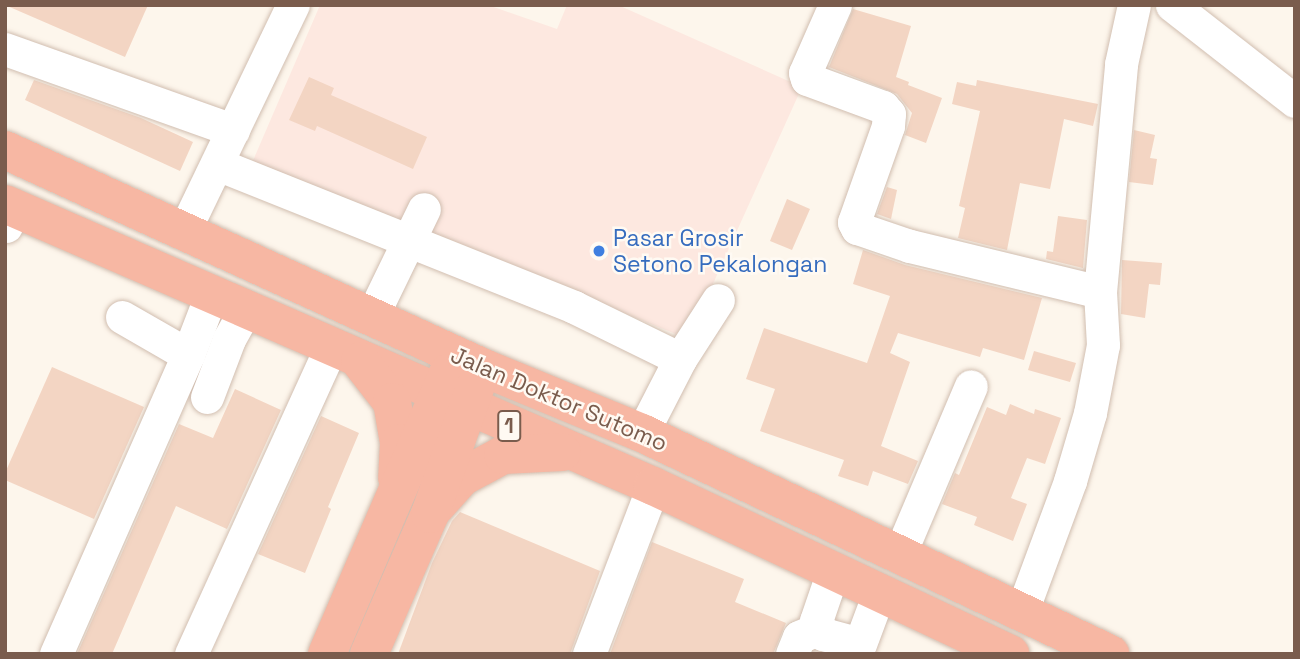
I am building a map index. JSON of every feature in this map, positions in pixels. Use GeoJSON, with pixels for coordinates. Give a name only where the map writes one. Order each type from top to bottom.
{"type":"FeatureCollection","features":[{"type":"Feature","properties":{"kind":"highway","name":"Jalan Doktor Sutomo"},"geometry":{"type":"LineString","coordinates":[[5,150],[469,362],[642,433],[1110,654]]}},
{"type":"Feature","properties":{"kind":"highway","name":"Jalan Doktor Sutomo"},"geometry":{"type":"LineString","coordinates":[[7,219],[246,308],[568,452],[653,486],[1004,652]]}},
{"type":"Feature","properties":{"kind":"highway"},"geometry":{"type":"LineString","coordinates":[[345,353],[392,402],[400,443],[395,497]]}},
{"type":"Feature","properties":{"kind":"highway"},"geometry":{"type":"LineString","coordinates":[[327,654],[395,497],[453,401],[469,362]]}},
{"type":"Feature","properties":{"kind":"highway"},"geometry":{"type":"LineString","coordinates":[[369,654],[430,514],[453,401]]}},
{"type":"Feature","properties":{"kind":"highway"},"geometry":{"type":"LineString","coordinates":[[430,514],[462,477],[503,455],[568,452]]}},
{"type":"Feature","properties":{"kind":"street"},"geometry":{"type":"LineString","coordinates":[[184,232],[293,5]]}},
{"type":"Feature","properties":{"kind":"street"},"geometry":{"type":"LineString","coordinates":[[835,5],[805,73],[807,79],[883,107],[889,114],[888,126],[854,222],[857,228],[910,246],[1100,292]]}},
{"type":"Feature","properties":{"kind":"street"},"geometry":{"type":"LineString","coordinates":[[1022,611],[1070,481],[1090,413],[1103,345],[1100,292],[1121,64],[1134,5]]}},
{"type":"Feature","properties":{"kind":"street"},"geometry":{"type":"LineString","coordinates":[[1172,5],[1295,101]]}},
{"type":"Feature","properties":{"kind":"street"},"geometry":{"type":"LineString","coordinates":[[5,49],[233,130]]}},
{"type":"Feature","properties":{"kind":"street"},"geometry":{"type":"LineString","coordinates":[[217,164],[574,307],[680,359]]}},
{"type":"Feature","properties":{"kind":"street"},"geometry":{"type":"LineString","coordinates":[[371,318],[424,209]]}},
{"type":"Feature","properties":{"kind":"street"},"geometry":{"type":"LineString","coordinates":[[56,654],[188,355],[211,295]]}},
{"type":"Feature","properties":{"kind":"street"},"geometry":{"type":"LineString","coordinates":[[642,433],[680,359],[718,300]]}},
{"type":"Feature","properties":{"kind":"street"},"geometry":{"type":"LineString","coordinates":[[207,397],[229,340],[246,308]]}},
{"type":"Feature","properties":{"kind":"street"},"geometry":{"type":"LineString","coordinates":[[122,317],[188,355]]}},
{"type":"Feature","properties":{"kind":"street"},"geometry":{"type":"LineString","coordinates":[[191,654],[345,353]]}},
{"type":"Feature","properties":{"kind":"street"},"geometry":{"type":"LineString","coordinates":[[900,554],[971,386]]}},
{"type":"Feature","properties":{"kind":"street"},"geometry":{"type":"LineString","coordinates":[[589,654],[653,486]]}},
{"type":"Feature","properties":{"kind":"street"},"geometry":{"type":"LineString","coordinates":[[833,571],[816,621],[823,634],[858,649],[880,593]]}},
{"type":"Feature","properties":{"kind":"street"},"geometry":{"type":"LineString","coordinates":[[792,654],[799,636],[818,629]]}},
{"type":"Feature","properties":{"kind":"shaded area","name":"Pasar Grosir Setono Pekalongan"},"geometry":{"type":"Polygon","coordinates":[[[320,5],[488,5],[557,29],[567,5],[618,5],[802,87],[688,339],[252,163],[320,5]]]}},
{"type":"Feature","properties":{"kind":"building"},"geometry":{"type":"Polygon","coordinates":[[[5,5],[148,5],[125,57],[5,5]]]}},
{"type":"Feature","properties":{"kind":"building"},"geometry":{"type":"Polygon","coordinates":[[[853,9],[911,26],[896,77],[909,82],[908,85],[942,98],[926,143],[905,135],[912,113],[897,94],[829,67],[853,9]]]}},
{"type":"Feature","properties":{"kind":"building"},"geometry":{"type":"Polygon","coordinates":[[[309,77],[334,88],[331,95],[427,137],[413,169],[317,126],[315,131],[289,120],[309,77]]]}},
{"type":"Feature","properties":{"kind":"building"},"geometry":{"type":"Polygon","coordinates":[[[34,80],[141,118],[193,142],[180,171],[25,100],[34,80]]]}},
{"type":"Feature","properties":{"kind":"building"},"geometry":{"type":"Polygon","coordinates":[[[977,80],[1098,104],[1093,126],[1064,119],[1050,189],[1020,183],[1007,250],[958,238],[965,208],[959,206],[980,111],[952,104],[957,82],[976,86],[977,80]]]}},
{"type":"Feature","properties":{"kind":"building"},"geometry":{"type":"Polygon","coordinates":[[[1134,130],[1155,135],[1150,158],[1157,159],[1153,185],[1129,182],[1134,130]]]}},
{"type":"Feature","properties":{"kind":"building"},"geometry":{"type":"Polygon","coordinates":[[[887,187],[897,190],[891,219],[877,214],[887,187]]]}},
{"type":"Feature","properties":{"kind":"building"},"geometry":{"type":"Polygon","coordinates":[[[787,199],[810,209],[792,250],[770,241],[787,199]]]}},
{"type":"Feature","properties":{"kind":"building"},"geometry":{"type":"Polygon","coordinates":[[[1058,216],[1087,220],[1083,268],[1046,259],[1047,251],[1053,252],[1058,216]]]}},
{"type":"Feature","properties":{"kind":"building"},"geometry":{"type":"Polygon","coordinates":[[[863,250],[905,265],[1042,298],[1024,360],[983,348],[980,357],[898,333],[890,353],[910,362],[881,446],[918,461],[908,484],[873,471],[868,486],[838,476],[844,460],[760,431],[775,389],[746,379],[764,328],[867,363],[890,296],[853,284],[863,250]]]}},
{"type":"Feature","properties":{"kind":"building"},"geometry":{"type":"Polygon","coordinates":[[[1122,260],[1162,263],[1160,285],[1149,284],[1145,318],[1121,314],[1122,260]]]}},
{"type":"Feature","properties":{"kind":"building"},"geometry":{"type":"Polygon","coordinates":[[[1034,351],[1076,363],[1070,382],[1028,370],[1034,351]]]}},
{"type":"Feature","properties":{"kind":"building"},"geometry":{"type":"Polygon","coordinates":[[[52,367],[144,407],[94,519],[5,480],[5,473],[52,367]]]}},
{"type":"Feature","properties":{"kind":"building"},"geometry":{"type":"Polygon","coordinates":[[[235,389],[281,410],[227,529],[176,506],[112,654],[77,654],[179,424],[213,438],[235,389]]]}},
{"type":"Feature","properties":{"kind":"building"},"geometry":{"type":"Polygon","coordinates":[[[1010,404],[1034,414],[1035,409],[1061,418],[1045,464],[1027,458],[1011,498],[1027,504],[1013,541],[974,525],[977,517],[942,504],[955,473],[959,475],[987,407],[1006,415],[1010,404]]]}},
{"type":"Feature","properties":{"kind":"building"},"geometry":{"type":"Polygon","coordinates":[[[321,416],[359,433],[328,507],[331,509],[305,573],[258,554],[321,416]]]}},
{"type":"Feature","properties":{"kind":"building"},"geometry":{"type":"Polygon","coordinates":[[[460,512],[600,571],[570,654],[398,654],[432,563],[452,521],[460,512]]]}},
{"type":"Feature","properties":{"kind":"building"},"geometry":{"type":"Polygon","coordinates":[[[652,542],[744,579],[735,602],[786,623],[773,654],[610,654],[652,542]]]}},
{"type":"Feature","properties":{"kind":"place","name":"Pasar Grosir Setono Pekalongan"},"geometry":{"type":"Point","coordinates":[599,251]}}]}
